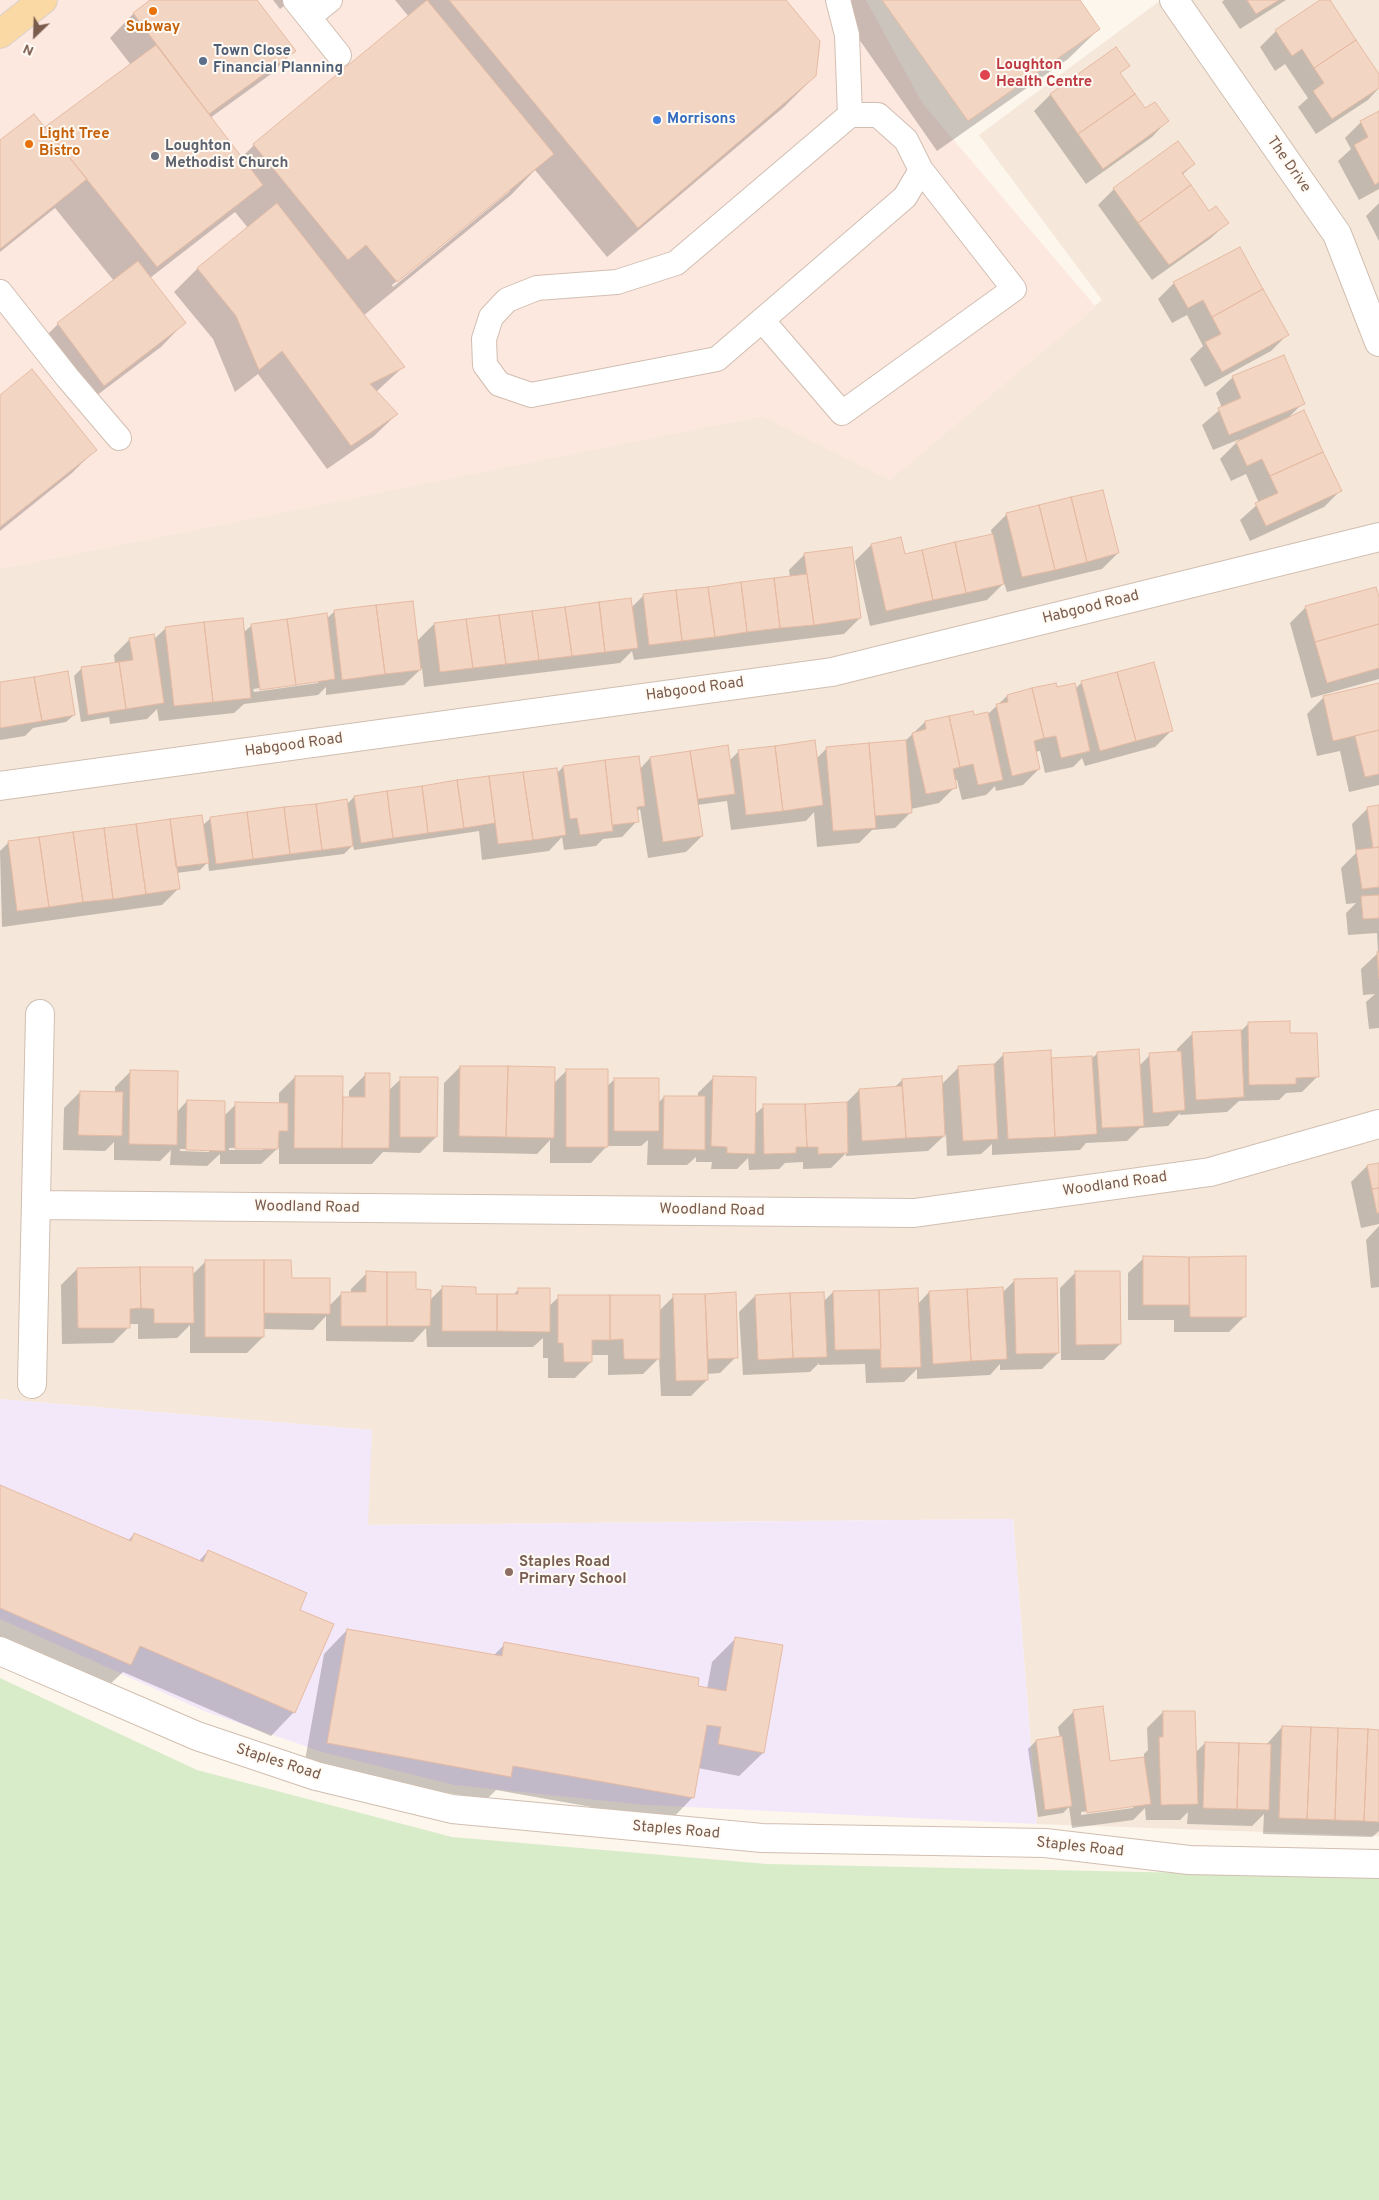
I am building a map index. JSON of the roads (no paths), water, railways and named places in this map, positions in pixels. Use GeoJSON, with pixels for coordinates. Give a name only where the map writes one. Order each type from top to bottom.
{"type":"FeatureCollection","features":[{"type":"Feature","properties":{"kind":"main road"},"geometry":{"type":"LineString","coordinates":[[0,34],[42,0]]}},
{"type":"Feature","properties":{"kind":"street","name":"The Drive"},"geometry":{"type":"LineString","coordinates":[[1174,0],[1337,234],[1379,342]]}},
{"type":"Feature","properties":{"kind":"street","name":"Habgood Road"},"geometry":{"type":"LineString","coordinates":[[0,786],[832,672],[1379,537]]}},
{"type":"Feature","properties":{"kind":"street"},"geometry":{"type":"LineString","coordinates":[[32,1384],[40,1014]]}},
{"type":"Feature","properties":{"kind":"street","name":"Woodland Road"},"geometry":{"type":"LineString","coordinates":[[36,1205],[914,1213],[1210,1172],[1379,1124]]}},
{"type":"Feature","properties":{"kind":"street","name":"Staples Road"},"geometry":{"type":"LineString","coordinates":[[0,1651],[197,1736],[316,1776],[452,1809],[762,1838],[1045,1844],[1188,1860],[1379,1864]]}},
{"type":"Feature","properties":{"kind":"lane"},"geometry":{"type":"LineString","coordinates":[[330,0],[302,9],[339,55]]}},
{"type":"Feature","properties":{"kind":"lane"},"geometry":{"type":"LineString","coordinates":[[838,0],[847,35],[850,115]]}},
{"type":"Feature","properties":{"kind":"lane"},"geometry":{"type":"LineString","coordinates":[[762,320],[842,413],[1014,289],[921,170],[906,140],[878,115],[850,115],[676,263],[617,282],[537,288],[507,300],[491,317],[484,339],[484,365],[500,384],[531,395],[717,359],[762,320],[905,197],[921,170]]}},
{"type":"Feature","properties":{"kind":"lane"},"geometry":{"type":"LineString","coordinates":[[0,292],[67,377],[119,438]]}},
{"type":"Feature","properties":{"kind":"place","name":"Subway"},"geometry":{"type":"Point","coordinates":[153,11]}},
{"type":"Feature","properties":{"kind":"place","name":"Town Close Financial Planning"},"geometry":{"type":"Point","coordinates":[203,61]}},
{"type":"Feature","properties":{"kind":"place","name":"Loughton Health Centre"},"geometry":{"type":"Point","coordinates":[985,75]}},
{"type":"Feature","properties":{"kind":"place","name":"Morrisons"},"geometry":{"type":"Point","coordinates":[657,120]}},
{"type":"Feature","properties":{"kind":"place","name":"Light Tree Bistro"},"geometry":{"type":"Point","coordinates":[29,144]}},
{"type":"Feature","properties":{"kind":"place","name":"Loughton Methodist Church"},"geometry":{"type":"Point","coordinates":[155,156]}},
{"type":"Feature","properties":{"kind":"place","name":"Staples Road Primary School"},"geometry":{"type":"Point","coordinates":[509,1572]}}]}
